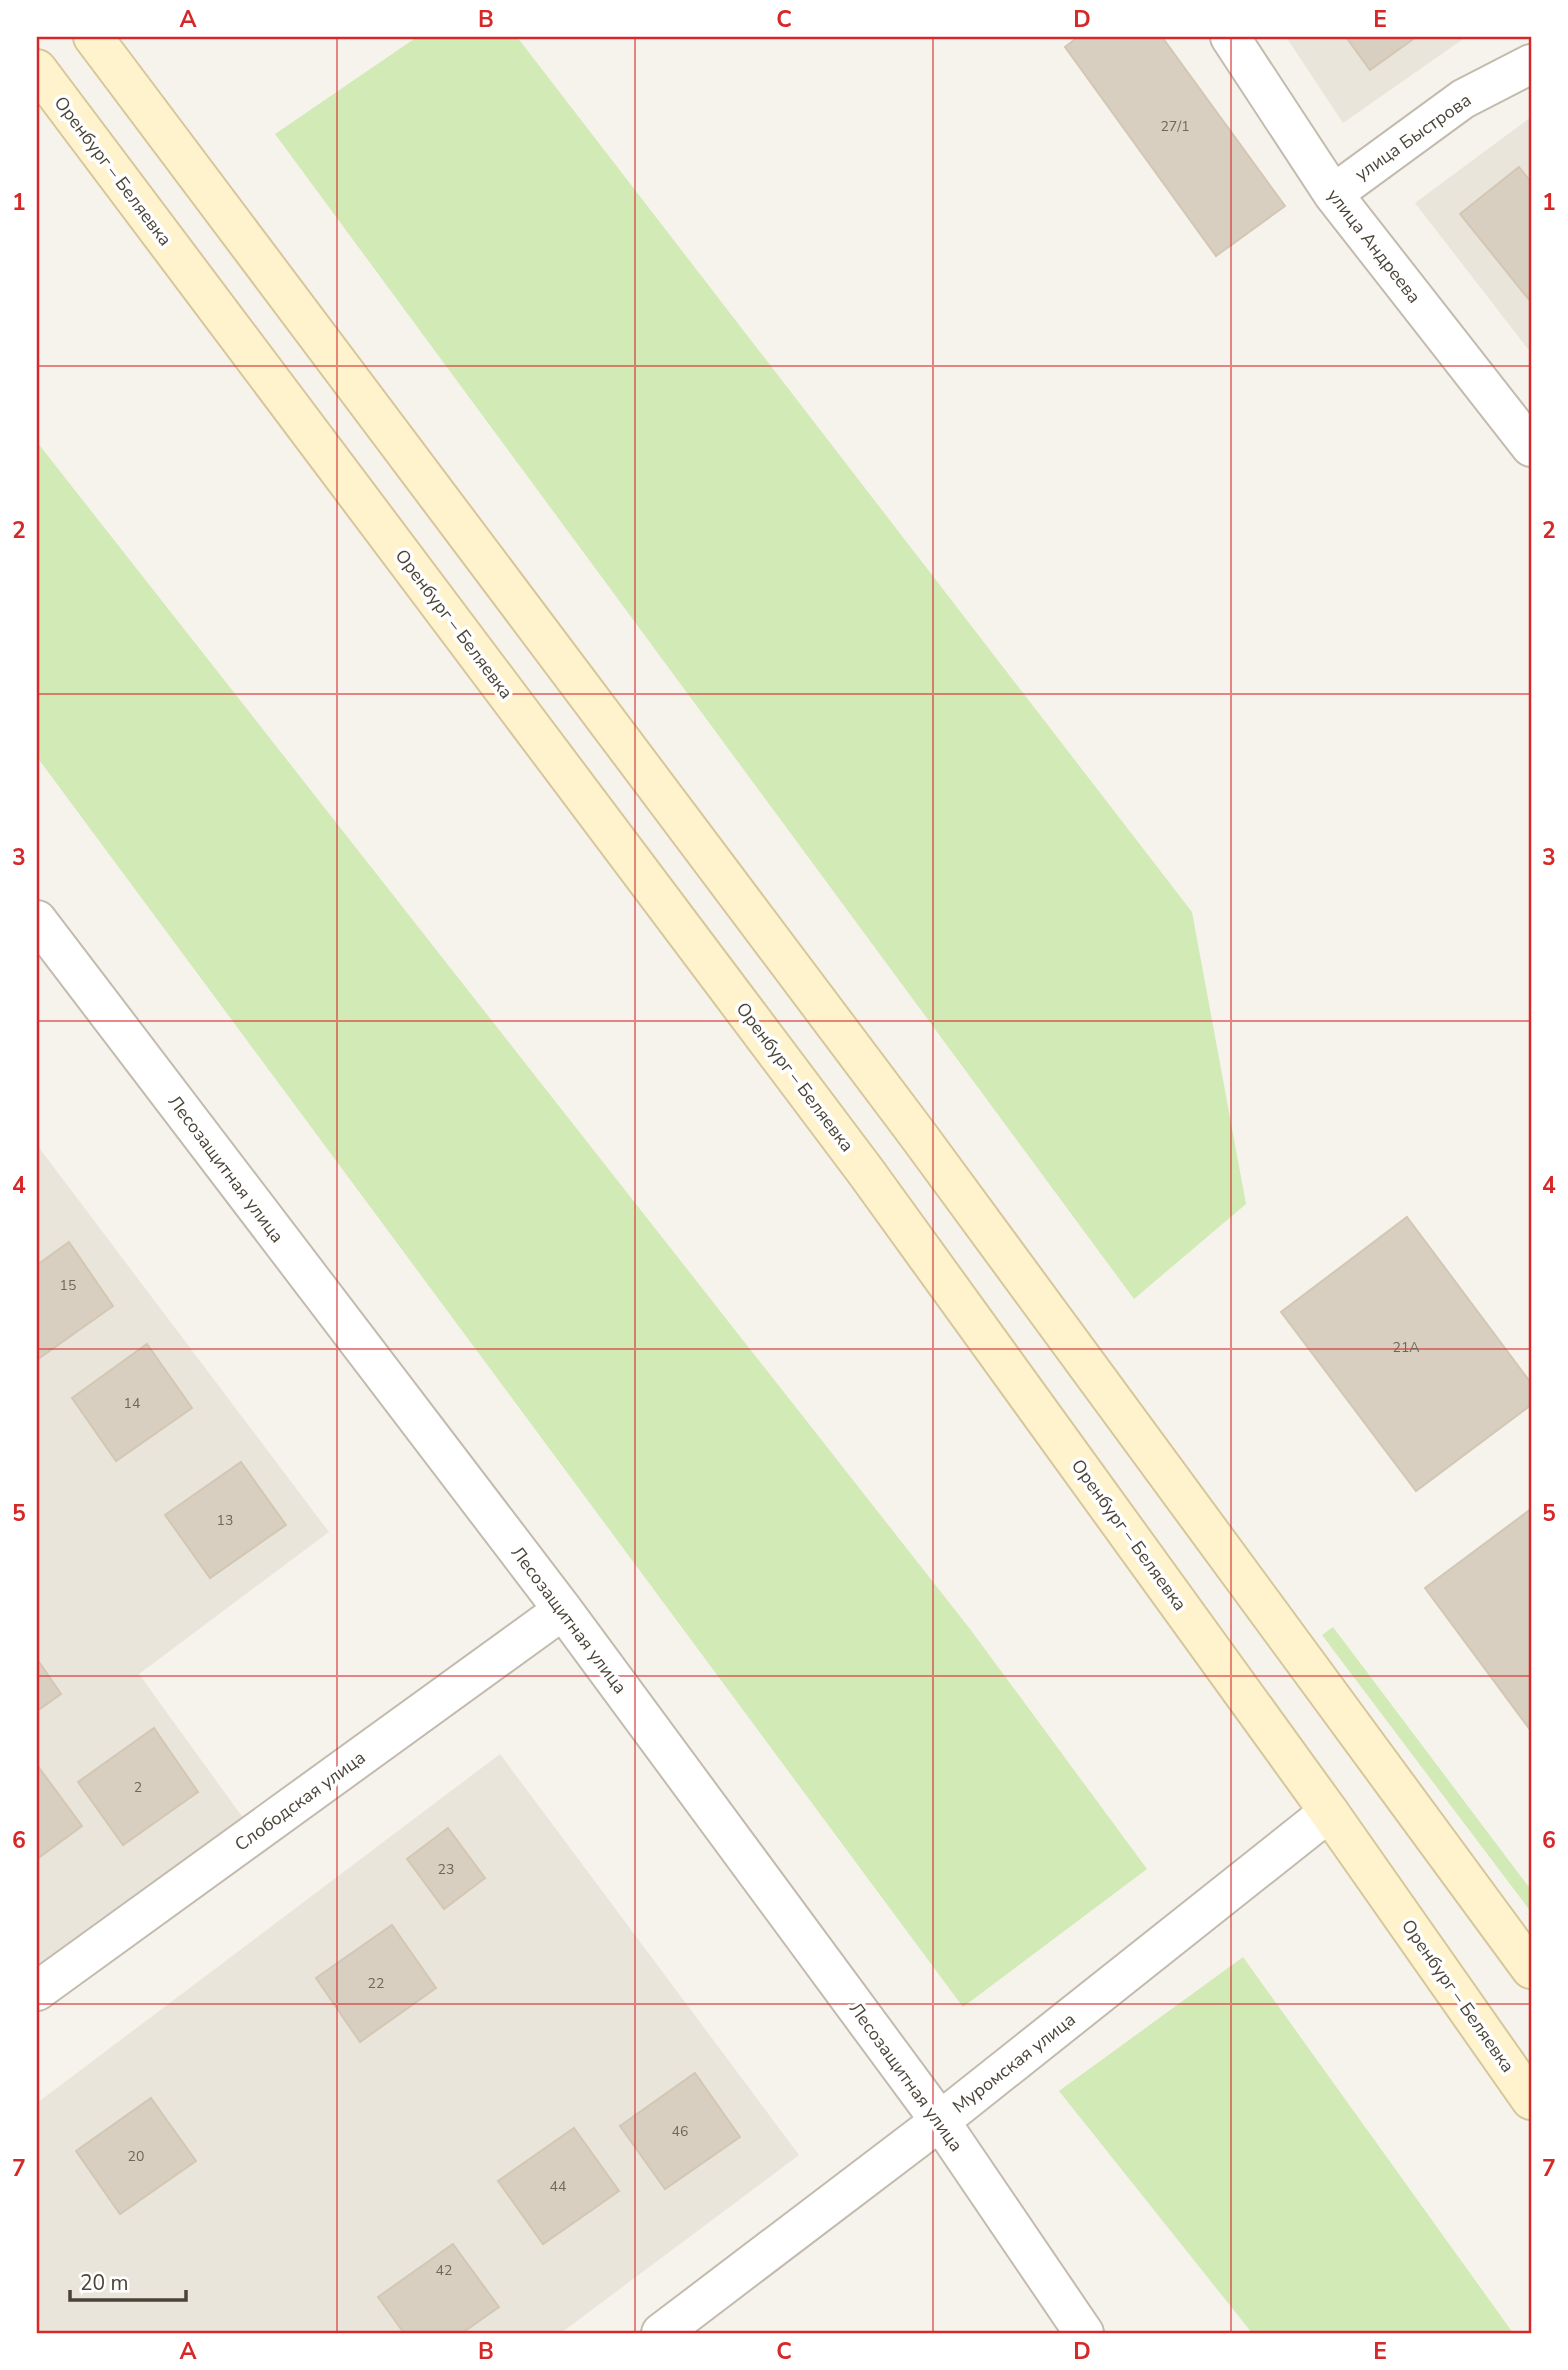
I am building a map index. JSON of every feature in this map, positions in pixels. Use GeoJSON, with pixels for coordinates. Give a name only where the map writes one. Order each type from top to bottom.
{"type":"FeatureCollection","features":[{"type":"Feature","properties":{"kind":"main road"},"geometry":{"type":"LineString","coordinates":[[93,37],[918,1135],[1531,1969]]}},
{"type":"Feature","properties":{"kind":"main road","name":"Оренбург – Беляевка"},"geometry":{"type":"LineString","coordinates":[[37,69],[866,1172],[1329,1812],[1531,2100]]}},
{"type":"Feature","properties":{"kind":"street","name":"улица Андреева"},"geometry":{"type":"LineString","coordinates":[[1230,37],[1333,194],[1531,447]]}},
{"type":"Feature","properties":{"kind":"street","name":"улица Быстрова"},"geometry":{"type":"LineString","coordinates":[[1333,194],[1463,99],[1531,64]]}},
{"type":"Feature","properties":{"kind":"street","name":"Лесозащитная улица"},"geometry":{"type":"LineString","coordinates":[[37,920],[563,1610],[940,2121],[1084,2333]]}},
{"type":"Feature","properties":{"kind":"street","name":"Слободская улица"},"geometry":{"type":"LineString","coordinates":[[37,1991],[563,1610]]}},
{"type":"Feature","properties":{"kind":"street","name":"Муромская улица"},"geometry":{"type":"LineString","coordinates":[[661,2333],[940,2121],[1329,1812]]}},
{"type":"Feature","properties":{"kind":"shaded area"},"geometry":{"type":"Polygon","coordinates":[[[1286,37],[1466,37],[1343,123],[1286,37]]]}},
{"type":"Feature","properties":{"kind":"shaded area"},"geometry":{"type":"Polygon","coordinates":[[[1531,117],[1531,353],[1415,203],[1531,117]]]}},
{"type":"Feature","properties":{"kind":"shaded area"},"geometry":{"type":"Polygon","coordinates":[[[37,1145],[329,1532],[139,1674],[246,1822],[44,1970],[37,1959],[37,1145]]]}},
{"type":"Feature","properties":{"kind":"shaded area"},"geometry":{"type":"Polygon","coordinates":[[[500,1754],[799,2155],[561,2333],[37,2333],[37,2103],[500,1754]]]}},
{"type":"Feature","properties":{"kind":"green space"},"geometry":{"type":"Polygon","coordinates":[[[417,37],[517,37],[1192,912],[1246,1204],[1134,1299],[275,134],[417,37]]]}},
{"type":"Feature","properties":{"kind":"green space"},"geometry":{"type":"Polygon","coordinates":[[[37,442],[970,1629],[1147,1869],[963,2007],[37,757],[37,442]]]}},
{"type":"Feature","properties":{"kind":"green space"},"geometry":{"type":"Polygon","coordinates":[[[1333,1627],[1531,1890],[1531,1912],[1322,1635],[1333,1627]]]}},
{"type":"Feature","properties":{"kind":"green space"},"geometry":{"type":"Polygon","coordinates":[[[1243,1957],[1513,2333],[1252,2333],[1059,2091],[1243,1957]]]}},
{"type":"Feature","properties":{"kind":"building"},"geometry":{"type":"Polygon","coordinates":[[[1078,37],[1162,37],[1285,206],[1216,256],[1065,47],[1078,37]]]}},
{"type":"Feature","properties":{"kind":"building"},"geometry":{"type":"Polygon","coordinates":[[[1346,37],[1416,37],[1370,70],[1346,37]]]}},
{"type":"Feature","properties":{"kind":"building"},"geometry":{"type":"Polygon","coordinates":[[[1519,167],[1531,182],[1531,302],[1460,214],[1519,167]]]}},
{"type":"Feature","properties":{"kind":"building"},"geometry":{"type":"Polygon","coordinates":[[[1407,1217],[1531,1383],[1531,1405],[1416,1491],[1281,1312],[1407,1217]]]}},
{"type":"Feature","properties":{"kind":"building"},"geometry":{"type":"Polygon","coordinates":[[[69,1242],[113,1306],[38,1359],[37,1265],[69,1242]]]}},
{"type":"Feature","properties":{"kind":"building"},"geometry":{"type":"Polygon","coordinates":[[[147,1344],[192,1408],[116,1461],[72,1398],[147,1344]]]}},
{"type":"Feature","properties":{"kind":"building"},"geometry":{"type":"Polygon","coordinates":[[[241,1462],[286,1525],[210,1578],[165,1515],[241,1462]]]}},
{"type":"Feature","properties":{"kind":"building"},"geometry":{"type":"Polygon","coordinates":[[[1531,1509],[1531,1731],[1425,1588],[1531,1509]]]}},
{"type":"Feature","properties":{"kind":"building"},"geometry":{"type":"Polygon","coordinates":[[[37,1659],[61,1694],[37,1711],[37,1659]]]}},
{"type":"Feature","properties":{"kind":"building"},"geometry":{"type":"Polygon","coordinates":[[[154,1728],[198,1792],[123,1845],[78,1782],[154,1728]]]}},
{"type":"Feature","properties":{"kind":"building"},"geometry":{"type":"Polygon","coordinates":[[[37,1765],[82,1826],[37,1859],[37,1765]]]}},
{"type":"Feature","properties":{"kind":"building"},"geometry":{"type":"Polygon","coordinates":[[[448,1828],[485,1878],[444,1909],[407,1859],[448,1828]]]}},
{"type":"Feature","properties":{"kind":"building"},"geometry":{"type":"Polygon","coordinates":[[[392,1925],[436,1988],[360,2042],[316,1978],[392,1925]]]}},
{"type":"Feature","properties":{"kind":"building"},"geometry":{"type":"Polygon","coordinates":[[[695,2073],[740,2137],[665,2189],[620,2126],[695,2073]]]}},
{"type":"Feature","properties":{"kind":"building"},"geometry":{"type":"Polygon","coordinates":[[[151,2098],[196,2161],[120,2214],[76,2151],[151,2098]]]}},
{"type":"Feature","properties":{"kind":"building"},"geometry":{"type":"Polygon","coordinates":[[[574,2128],[619,2191],[543,2244],[498,2181],[574,2128]]]}},
{"type":"Feature","properties":{"kind":"building"},"geometry":{"type":"Polygon","coordinates":[[[453,2244],[499,2307],[462,2333],[404,2333],[378,2297],[453,2244]]]}}]}
